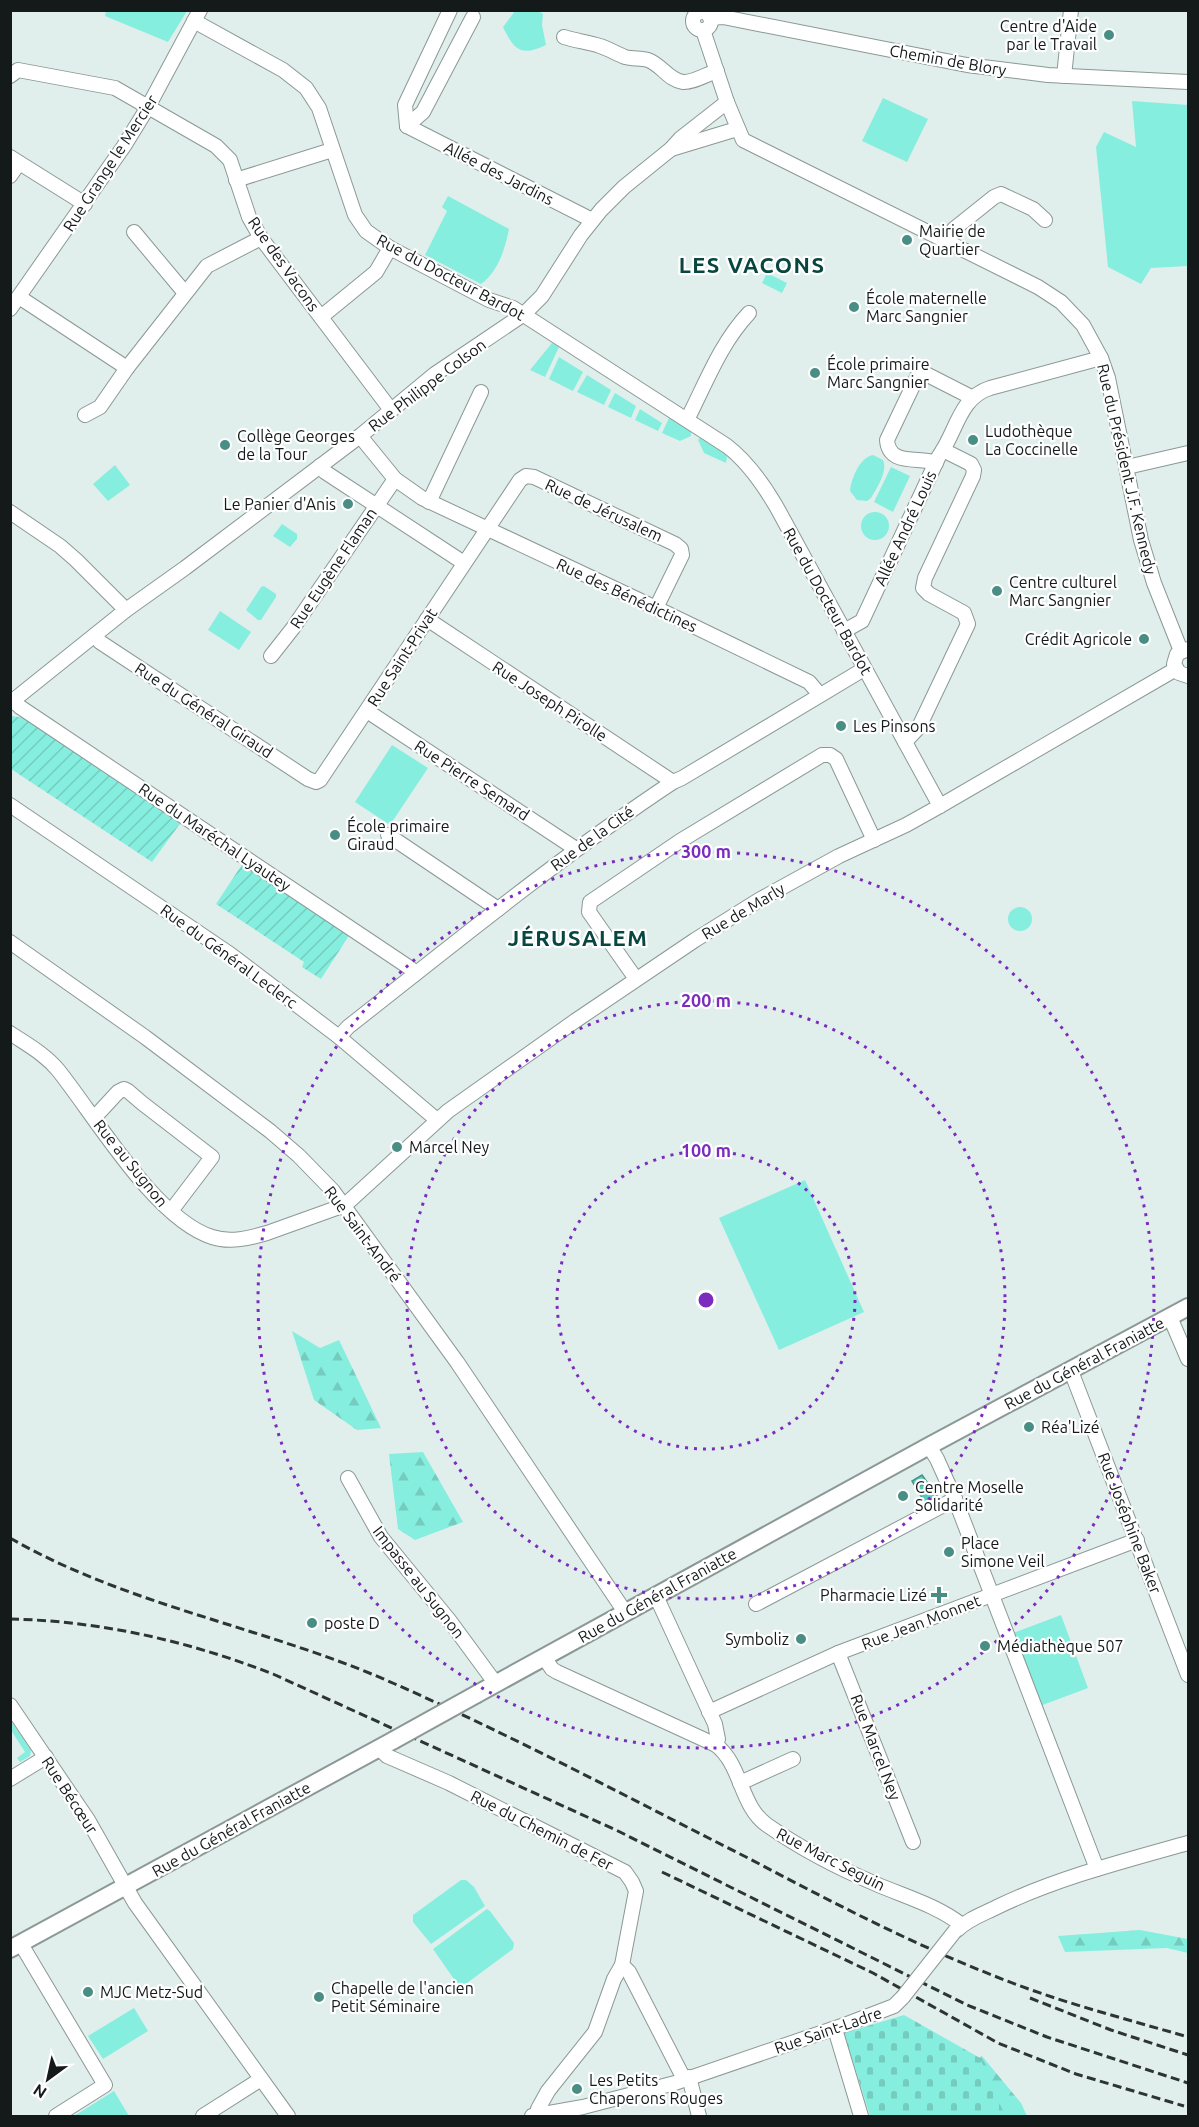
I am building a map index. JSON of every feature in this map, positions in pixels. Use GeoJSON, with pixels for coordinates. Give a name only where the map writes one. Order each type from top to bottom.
{"type":"FeatureCollection","features":[{"type":"Feature","properties":{"kind":"main road","name":"Rue du Général Franiatte"},"geometry":{"type":"LineString","coordinates":[[16,1946],[929,1446],[1188,1307]]}},
{"type":"Feature","properties":{"kind":"street"},"geometry":{"type":"LineString","coordinates":[[407,126],[405,105],[450,10]]}},
{"type":"Feature","properties":{"kind":"street"},"geometry":{"type":"LineString","coordinates":[[1064,76],[1071,10]]}},
{"type":"Feature","properties":{"kind":"street"},"geometry":{"type":"LineString","coordinates":[[704,12],[710,18],[710,26],[703,30],[697,29],[693,25],[691,13],[704,12]]}},
{"type":"Feature","properties":{"kind":"street","name":"Rue Grange le Mercier"},"geometry":{"type":"LineString","coordinates":[[10,309],[85,204],[148,107],[197,16]]}},
{"type":"Feature","properties":{"kind":"street","name":"Rue du Docteur Bardot"},"geometry":{"type":"LineString","coordinates":[[197,16],[283,70],[306,88],[319,108],[355,215],[366,231],[390,248],[489,300],[506,304],[524,314],[733,450],[754,473],[776,506],[940,806]]}},
{"type":"Feature","properties":{"kind":"street"},"geometry":{"type":"LineString","coordinates":[[407,126],[423,112],[472,16]]}},
{"type":"Feature","properties":{"kind":"street","name":"Chemin de Blory"},"geometry":{"type":"LineString","coordinates":[[710,18],[723,17],[968,65],[1064,76],[1188,82]]}},
{"type":"Feature","properties":{"kind":"street","name":"Rue du Président J.F. Kennedy"},"geometry":{"type":"LineString","coordinates":[[703,30],[727,102],[743,140],[1038,287],[1061,302],[1083,325],[1101,358],[1108,378],[1141,540],[1154,583],[1185,650]]}},
{"type":"Feature","properties":{"kind":"street"},"geometry":{"type":"LineString","coordinates":[[564,37],[580,43],[600,46],[629,58],[648,60],[674,80],[682,82],[694,81],[717,71]]}},
{"type":"Feature","properties":{"kind":"street","name":"Rue des Vacons"},"geometry":{"type":"LineString","coordinates":[[10,76],[18,70],[115,88],[225,153],[230,160],[249,217],[261,238],[391,410]]}},
{"type":"Feature","properties":{"kind":"street","name":"Rue Philippe Colson"},"geometry":{"type":"LineString","coordinates":[[12,701],[126,610],[360,436],[435,374],[524,314],[543,296],[565,258],[592,220],[624,187],[727,102]]}},
{"type":"Feature","properties":{"kind":"street","name":"Allée des Jardins"},"geometry":{"type":"LineString","coordinates":[[407,126],[592,220]]}},
{"type":"Feature","properties":{"kind":"street","name":"Rue Philippe Colson"},"geometry":{"type":"LineString","coordinates":[[671,149],[738,129]]}},
{"type":"Feature","properties":{"kind":"street"},"geometry":{"type":"LineString","coordinates":[[236,180],[332,150]]}},
{"type":"Feature","properties":{"kind":"street"},"geometry":{"type":"LineString","coordinates":[[10,176],[15,160],[85,204]]}},
{"type":"Feature","properties":{"kind":"street"},"geometry":{"type":"LineString","coordinates":[[948,242],[954,229],[1000,194],[1033,209],[1045,220]]}},
{"type":"Feature","properties":{"kind":"street"},"geometry":{"type":"LineString","coordinates":[[135,232],[185,293]]}},
{"type":"Feature","properties":{"kind":"street"},"geometry":{"type":"LineString","coordinates":[[85,415],[100,407],[127,368],[207,266],[261,238]]}},
{"type":"Feature","properties":{"kind":"street"},"geometry":{"type":"LineString","coordinates":[[321,317],[376,272],[390,248]]}},
{"type":"Feature","properties":{"kind":"street"},"geometry":{"type":"LineString","coordinates":[[19,297],[127,368]]}},
{"type":"Feature","properties":{"kind":"street"},"geometry":{"type":"LineString","coordinates":[[687,420],[721,349],[749,314]]}},
{"type":"Feature","properties":{"kind":"street"},"geometry":{"type":"LineString","coordinates":[[936,463],[971,397],[980,391],[1101,358]]}},
{"type":"Feature","properties":{"kind":"street","name":"Allée André Louis"},"geometry":{"type":"LineString","coordinates":[[844,631],[861,621],[936,463],[928,460],[910,461],[887,448],[887,440],[920,372],[971,397]]}},
{"type":"Feature","properties":{"kind":"street"},"geometry":{"type":"LineString","coordinates":[[429,501],[481,392]]}},
{"type":"Feature","properties":{"kind":"street","name":"Rue des Bénédictines"},"geometry":{"type":"LineString","coordinates":[[360,436],[395,479],[410,491],[809,682],[820,695]]}},
{"type":"Feature","properties":{"kind":"street"},"geometry":{"type":"LineString","coordinates":[[905,742],[919,728],[968,624],[964,613],[929,594],[923,588],[924,578],[967,490],[974,470],[971,464],[943,450]]}},
{"type":"Feature","properties":{"kind":"street"},"geometry":{"type":"LineString","coordinates":[[1127,467],[1188,453]]}},
{"type":"Feature","properties":{"kind":"street"},"geometry":{"type":"LineString","coordinates":[[320,465],[325,472],[464,563]]}},
{"type":"Feature","properties":{"kind":"street","name":"Rue de Jérusalem"},"geometry":{"type":"LineString","coordinates":[[487,529],[520,480],[526,476],[534,477],[675,544],[681,549],[682,555],[656,608]]}},
{"type":"Feature","properties":{"kind":"street","name":"Rue Eugène Flaman"},"geometry":{"type":"LineString","coordinates":[[271,656],[293,628],[395,479]]}},
{"type":"Feature","properties":{"kind":"street"},"geometry":{"type":"LineString","coordinates":[[10,512],[60,546],[126,610]]}},
{"type":"Feature","properties":{"kind":"street","name":"Rue Saint-Privat"},"geometry":{"type":"LineString","coordinates":[[316,782],[320,780],[367,711],[487,529]]}},
{"type":"Feature","properties":{"kind":"street","name":"Rue Joseph Pirolle"},"geometry":{"type":"LineString","coordinates":[[427,619],[673,782]]}},
{"type":"Feature","properties":{"kind":"street","name":"Rue du Général Giraud"},"geometry":{"type":"LineString","coordinates":[[94,635],[100,642],[308,779],[316,782]]}},
{"type":"Feature","properties":{"kind":"street"},"geometry":{"type":"LineString","coordinates":[[1185,650],[1174,659],[1176,669],[1188,676]]}},
{"type":"Feature","properties":{"kind":"street","name":"Rue de la Cité"},"geometry":{"type":"LineString","coordinates":[[339,1037],[348,1027],[612,822],[673,782],[864,669]]}},
{"type":"Feature","properties":{"kind":"street","name":"Rue de Marly"},"geometry":{"type":"LineString","coordinates":[[345,1205],[436,1120],[574,1020],[636,979],[759,900],[839,856],[940,806],[1176,669]]}},
{"type":"Feature","properties":{"kind":"street","name":"Rue du Maréchal Lyautey"},"geometry":{"type":"LineString","coordinates":[[12,701],[416,974]]}},
{"type":"Feature","properties":{"kind":"street","name":"Rue Pierre Semard"},"geometry":{"type":"LineString","coordinates":[[367,711],[576,849]]}},
{"type":"Feature","properties":{"kind":"street"},"geometry":{"type":"LineString","coordinates":[[636,979],[589,912],[590,902],[680,841],[822,755],[830,755],[836,759],[874,840]]}},
{"type":"Feature","properties":{"kind":"street","name":"Rue du Général Leclerc"},"geometry":{"type":"LineString","coordinates":[[10,805],[230,954],[339,1037],[436,1120]]}},
{"type":"Feature","properties":{"kind":"street"},"geometry":{"type":"LineString","coordinates":[[388,835],[498,909]]}},
{"type":"Feature","properties":{"kind":"street","name":"Rue Saint-André"},"geometry":{"type":"LineString","coordinates":[[10,942],[155,1044],[270,1131],[299,1155],[345,1205],[457,1362],[625,1612]]}},
{"type":"Feature","properties":{"kind":"street","name":"Rue au Sugnon"},"geometry":{"type":"LineString","coordinates":[[10,1033],[51,1063],[145,1185],[171,1212],[197,1231],[214,1238],[254,1237],[345,1205]]}},
{"type":"Feature","properties":{"kind":"street"},"geometry":{"type":"LineString","coordinates":[[94,1118],[118,1092],[124,1089],[212,1156],[171,1212]]}},
{"type":"Feature","properties":{"kind":"street"},"geometry":{"type":"LineString","coordinates":[[1170,1317],[1188,1359]]}},
{"type":"Feature","properties":{"kind":"street","name":"Rue Joséphine Baker"},"geometry":{"type":"LineString","coordinates":[[1071,1371],[1188,1675]]}},
{"type":"Feature","properties":{"kind":"street"},"geometry":{"type":"LineString","coordinates":[[929,1446],[955,1499],[1097,1869]]}},
{"type":"Feature","properties":{"kind":"street","name":"Impasse au Sugnon"},"geometry":{"type":"LineString","coordinates":[[348,1478],[381,1537],[450,1620],[496,1684]]}},
{"type":"Feature","properties":{"kind":"street"},"geometry":{"type":"LineString","coordinates":[[756,1604],[955,1499]]}},
{"type":"Feature","properties":{"kind":"street","name":"Rue Jean Monnet"},"geometry":{"type":"LineString","coordinates":[[709,1712],[838,1653],[1137,1540]]}},
{"type":"Feature","properties":{"kind":"street"},"geometry":{"type":"LineString","coordinates":[[656,1596],[709,1712],[717,1734],[716,1745]]}},
{"type":"Feature","properties":{"kind":"street","name":"Rue Marcel Ney"},"geometry":{"type":"LineString","coordinates":[[838,1653],[913,1842]]}},
{"type":"Feature","properties":{"kind":"street","name":"Rue Marc Seguin"},"geometry":{"type":"LineString","coordinates":[[544,1657],[552,1669],[557,1672],[716,1745],[729,1759],[756,1816],[785,1838],[874,1884],[938,1908],[959,1928]]}},
{"type":"Feature","properties":{"kind":"street","name":"Rue Bécœur"},"geometry":{"type":"LineString","coordinates":[[10,1705],[88,1820],[135,1903],[288,2116]]}},
{"type":"Feature","properties":{"kind":"street","name":"Rue du Chemin de Fer"},"geometry":{"type":"LineString","coordinates":[[386,1744],[387,1756],[449,1783],[625,1872],[636,1891],[622,1965],[614,1979],[595,2032],[548,2091],[535,2115]]}},
{"type":"Feature","properties":{"kind":"street"},"geometry":{"type":"LineString","coordinates":[[10,1779],[46,1757]]}},
{"type":"Feature","properties":{"kind":"street"},"geometry":{"type":"LineString","coordinates":[[740,1783],[794,1759]]}},
{"type":"Feature","properties":{"kind":"street","name":"Rue Saint-Ladre"},"geometry":{"type":"LineString","coordinates":[[535,2115],[583,2112],[835,2029],[888,2009],[903,1997],[959,1928],[1015,1898],[1097,1869],[1188,1843]]}},
{"type":"Feature","properties":{"kind":"street"},"geometry":{"type":"LineString","coordinates":[[16,1946],[105,2085],[56,2116]]}},
{"type":"Feature","properties":{"kind":"street"},"geometry":{"type":"LineString","coordinates":[[622,1965],[629,1972],[686,2078],[699,2116]]}},
{"type":"Feature","properties":{"kind":"street"},"geometry":{"type":"LineString","coordinates":[[835,2029],[861,2116]]}},
{"type":"Feature","properties":{"kind":"street"},"geometry":{"type":"LineString","coordinates":[[203,2116],[261,2079]]}},
{"type":"Feature","properties":{"kind":"green space"},"geometry":{"type":"Polygon","coordinates":[[[106,10],[187,11],[168,42],[105,16],[106,10]]]}},
{"type":"Feature","properties":{"kind":"green space"},"geometry":{"type":"Polygon","coordinates":[[[515,11],[538,11],[543,14],[542,25],[546,45],[524,51],[515,46],[503,27],[515,11]]]}},
{"type":"Feature","properties":{"kind":"green space"},"geometry":{"type":"Polygon","coordinates":[[[883,98],[928,119],[907,162],[862,141],[883,98]]]}},
{"type":"Feature","properties":{"kind":"green space"},"geometry":{"type":"Polygon","coordinates":[[[1132,101],[1188,105],[1188,266],[1151,268],[1141,284],[1108,267],[1096,147],[1104,132],[1136,147],[1132,101]]]}},
{"type":"Feature","properties":{"kind":"green space"},"geometry":{"type":"Polygon","coordinates":[[[448,196],[509,229],[496,267],[481,284],[425,255],[447,211],[442,207],[448,196]]]}},
{"type":"Feature","properties":{"kind":"green space"},"geometry":{"type":"Polygon","coordinates":[[[767,273],[787,283],[782,293],[762,283],[767,273]]]}},
{"type":"Feature","properties":{"kind":"green space"},"geometry":{"type":"Polygon","coordinates":[[[552,343],[559,347],[545,377],[530,370],[552,343]]]}},
{"type":"Feature","properties":{"kind":"green space"},"geometry":{"type":"Polygon","coordinates":[[[559,357],[583,372],[573,391],[549,379],[559,357]]]}},
{"type":"Feature","properties":{"kind":"green space"},"geometry":{"type":"Polygon","coordinates":[[[587,375],[611,390],[604,405],[577,392],[587,375]]]}},
{"type":"Feature","properties":{"kind":"green space"},"geometry":{"type":"Polygon","coordinates":[[[615,393],[636,406],[631,418],[608,407],[615,393]]]}},
{"type":"Feature","properties":{"kind":"green space"},"geometry":{"type":"Polygon","coordinates":[[[640,409],[662,423],[658,431],[635,420],[640,409]]]}},
{"type":"Feature","properties":{"kind":"green space"},"geometry":{"type":"Polygon","coordinates":[[[669,418],[691,431],[691,436],[680,441],[662,433],[669,418]]]}},
{"type":"Feature","properties":{"kind":"green space"},"geometry":{"type":"Polygon","coordinates":[[[700,438],[725,454],[726,463],[704,453],[698,440],[700,438]]]}},
{"type":"Feature","properties":{"kind":"green space"},"geometry":{"type":"Polygon","coordinates":[[[873,455],[883,460],[883,474],[871,498],[867,501],[857,500],[850,491],[852,481],[860,464],[873,455]]]}},
{"type":"Feature","properties":{"kind":"green space"},"geometry":{"type":"Polygon","coordinates":[[[115,465],[130,485],[108,501],[93,484],[115,465]]]}},
{"type":"Feature","properties":{"kind":"green space"},"geometry":{"type":"Polygon","coordinates":[[[891,467],[910,476],[893,512],[874,502],[891,467]]]}},
{"type":"Feature","properties":{"kind":"green space"},"geometry":{"type":"Polygon","coordinates":[[[875,512],[885,516],[889,526],[885,536],[875,540],[865,536],[861,526],[865,516],[875,512]]]}},
{"type":"Feature","properties":{"kind":"green space"},"geometry":{"type":"Polygon","coordinates":[[[282,524],[297,534],[297,539],[290,547],[273,536],[282,524]]]}},
{"type":"Feature","properties":{"kind":"green space"},"geometry":{"type":"Polygon","coordinates":[[[264,586],[276,594],[276,597],[261,620],[258,620],[246,610],[264,586]]]}},
{"type":"Feature","properties":{"kind":"green space"},"geometry":{"type":"Polygon","coordinates":[[[220,611],[251,632],[239,650],[208,630],[220,611]]]}},
{"type":"Feature","properties":{"kind":"green space"},"geometry":{"type":"Polygon","coordinates":[[[11,716],[26,718],[182,821],[152,862],[11,769],[11,716]]]}},
{"type":"Feature","properties":{"kind":"green space"},"geometry":{"type":"Polygon","coordinates":[[[392,745],[428,768],[390,825],[355,802],[392,745]]]}},
{"type":"Feature","properties":{"kind":"green space"},"geometry":{"type":"Polygon","coordinates":[[[243,863],[350,934],[321,979],[302,967],[304,962],[216,904],[243,863]]]}},
{"type":"Feature","properties":{"kind":"green space"},"geometry":{"type":"Polygon","coordinates":[[[1020,907],[1025,908],[1031,914],[1031,924],[1025,930],[1020,931],[1015,930],[1009,924],[1008,919],[1009,914],[1015,908],[1020,907]]]}},
{"type":"Feature","properties":{"kind":"green space"},"geometry":{"type":"Polygon","coordinates":[[[805,1180],[864,1312],[779,1350],[719,1218],[805,1180]]]}},
{"type":"Feature","properties":{"kind":"green space"},"geometry":{"type":"Polygon","coordinates":[[[292,1331],[320,1348],[339,1340],[381,1428],[357,1430],[314,1400],[292,1331]]]}},
{"type":"Feature","properties":{"kind":"green space"},"geometry":{"type":"Polygon","coordinates":[[[423,1452],[463,1522],[415,1540],[398,1529],[389,1454],[423,1452]]]}},
{"type":"Feature","properties":{"kind":"green space"},"geometry":{"type":"Polygon","coordinates":[[[1061,1615],[1088,1688],[1040,1706],[1013,1633],[1061,1615]]]}},
{"type":"Feature","properties":{"kind":"green space"},"geometry":{"type":"Polygon","coordinates":[[[10,1720],[31,1750],[30,1756],[20,1762],[17,1758],[25,1752],[11,1730],[10,1720]]]}},
{"type":"Feature","properties":{"kind":"green space"},"geometry":{"type":"Polygon","coordinates":[[[461,1880],[466,1880],[474,1887],[485,1906],[431,1944],[413,1922],[413,1915],[461,1880]]]}},
{"type":"Feature","properties":{"kind":"green space"},"geometry":{"type":"Polygon","coordinates":[[[487,1909],[514,1943],[513,1949],[464,1985],[456,1982],[433,1949],[487,1909]]]}},
{"type":"Feature","properties":{"kind":"green space"},"geometry":{"type":"Polygon","coordinates":[[[1140,1930],[1188,1939],[1188,1953],[1167,1948],[1065,1952],[1058,1936],[1140,1930]]]}},
{"type":"Feature","properties":{"kind":"green space"},"geometry":{"type":"Polygon","coordinates":[[[134,2008],[148,2031],[103,2059],[88,2036],[134,2008]]]}},
{"type":"Feature","properties":{"kind":"green space"},"geometry":{"type":"Polygon","coordinates":[[[904,2015],[980,2058],[1005,2116],[870,2116],[844,2033],[904,2015]]]}},
{"type":"Feature","properties":{"kind":"green space"},"geometry":{"type":"Polygon","coordinates":[[[982,2056],[1021,2103],[1027,2116],[1000,2116],[976,2059],[982,2056]]]}},
{"type":"Feature","properties":{"kind":"green space"},"geometry":{"type":"Polygon","coordinates":[[[114,2091],[129,2116],[74,2116],[114,2091]]]}},
{"type":"Feature","properties":{"kind":"water"},"geometry":{"type":"Polygon","coordinates":[[[922,1475],[937,1496],[925,1503],[912,1481],[922,1475]]]}},
{"type":"Feature","properties":{"kind":"railway"},"geometry":{"type":"LineString","coordinates":[[10,1538],[56,1562],[103,1582],[347,1664],[440,1704],[930,1949],[1040,1993],[1188,2037]]}},
{"type":"Feature","properties":{"kind":"railway"},"geometry":{"type":"LineString","coordinates":[[10,1619],[78,1624],[144,1635],[209,1652],[273,1674],[618,1831],[967,2005],[1047,2037],[1188,2083]]}},
{"type":"Feature","properties":{"kind":"railway"},"geometry":{"type":"LineString","coordinates":[[662,1872],[873,1973],[998,2043],[1076,2074],[1184,2106]]}},
{"type":"Feature","properties":{"kind":"railway"},"geometry":{"type":"LineString","coordinates":[[1030,1998],[1111,2030],[1188,2055]]}},
{"type":"Feature","properties":{"kind":"place","name":"Centre d'Aide par le Travail"},"geometry":{"type":"Point","coordinates":[1109,35]}},
{"type":"Feature","properties":{"kind":"place","name":"Mairie de Quartier"},"geometry":{"type":"Point","coordinates":[907,240]}},
{"type":"Feature","properties":{"kind":"place","name":"École maternelle Marc Sangnier"},"geometry":{"type":"Point","coordinates":[854,307]}},
{"type":"Feature","properties":{"kind":"place","name":"École primaire Marc Sangnier"},"geometry":{"type":"Point","coordinates":[815,373]}},
{"type":"Feature","properties":{"kind":"place","name":"Ludothèque La Coccinelle"},"geometry":{"type":"Point","coordinates":[973,440]}},
{"type":"Feature","properties":{"kind":"place","name":"Collège Georges de la Tour"},"geometry":{"type":"Point","coordinates":[225,445]}},
{"type":"Feature","properties":{"kind":"place","name":"Le Panier d'Anis"},"geometry":{"type":"Point","coordinates":[348,504]}},
{"type":"Feature","properties":{"kind":"place","name":"Centre culturel Marc Sangnier"},"geometry":{"type":"Point","coordinates":[997,591]}},
{"type":"Feature","properties":{"kind":"place","name":"Crédit Agricole"},"geometry":{"type":"Point","coordinates":[1144,639]}},
{"type":"Feature","properties":{"kind":"place","name":"Les Pinsons"},"geometry":{"type":"Point","coordinates":[841,726]}},
{"type":"Feature","properties":{"kind":"place","name":"École primaire Giraud"},"geometry":{"type":"Point","coordinates":[335,835]}},
{"type":"Feature","properties":{"kind":"place","name":"Marcel Ney"},"geometry":{"type":"Point","coordinates":[397,1147]}},
{"type":"Feature","properties":{"kind":"place","name":"Réa'Lizé"},"geometry":{"type":"Point","coordinates":[1029,1427]}},
{"type":"Feature","properties":{"kind":"place","name":"Centre Moselle Solidarité"},"geometry":{"type":"Point","coordinates":[903,1496]}},
{"type":"Feature","properties":{"kind":"place","name":"Place Simone Veil"},"geometry":{"type":"Point","coordinates":[949,1552]}},
{"type":"Feature","properties":{"kind":"place","name":"Pharmacie Lizé"},"geometry":{"type":"Point","coordinates":[939,1595]}},
{"type":"Feature","properties":{"kind":"place","name":"poste D"},"geometry":{"type":"Point","coordinates":[312,1623]}},
{"type":"Feature","properties":{"kind":"place","name":"Symboliz"},"geometry":{"type":"Point","coordinates":[801,1639]}},
{"type":"Feature","properties":{"kind":"place","name":"Médiathèque 507"},"geometry":{"type":"Point","coordinates":[985,1646]}},
{"type":"Feature","properties":{"kind":"place","name":"MJC Metz-Sud"},"geometry":{"type":"Point","coordinates":[88,1992]}},
{"type":"Feature","properties":{"kind":"place","name":"Chapelle de l'ancien Petit Séminaire"},"geometry":{"type":"Point","coordinates":[319,1997]}},
{"type":"Feature","properties":{"kind":"place","name":"Les Petits Chaperons Rouges"},"geometry":{"type":"Point","coordinates":[577,2089]}},
{"type":"Feature","properties":{"kind":"district","name":"LES VACONS"},"geometry":{"type":"Point","coordinates":[752,265]}},
{"type":"Feature","properties":{"kind":"district","name":"JÉRUSALEM"},"geometry":{"type":"Point","coordinates":[578,938]}}]}
